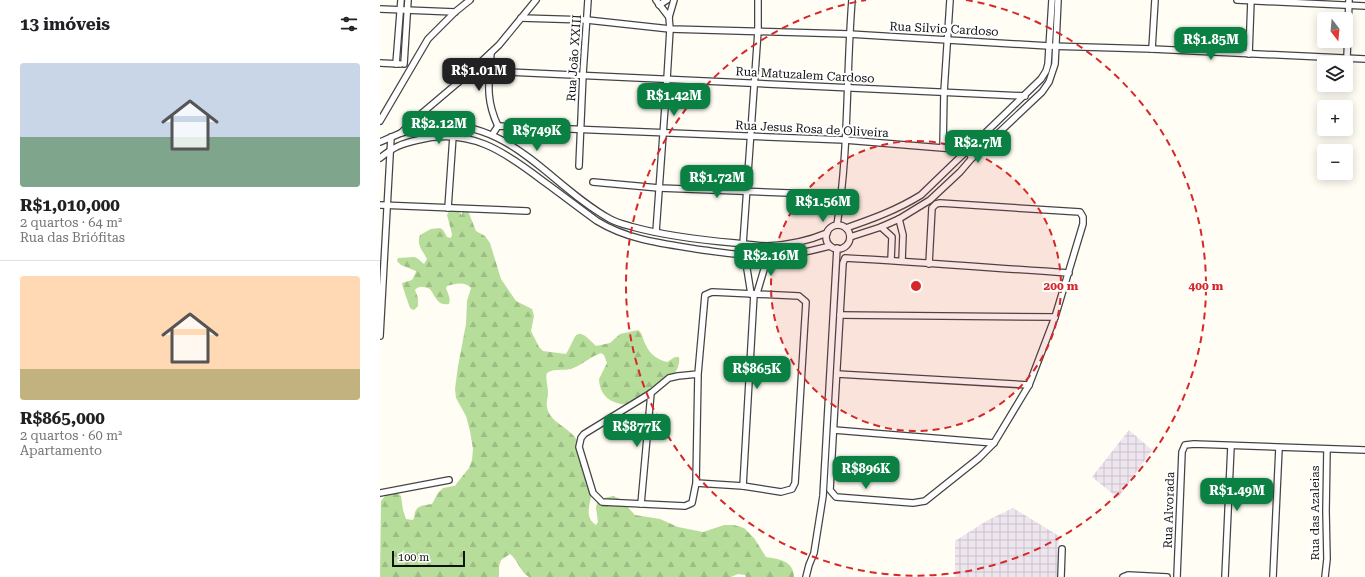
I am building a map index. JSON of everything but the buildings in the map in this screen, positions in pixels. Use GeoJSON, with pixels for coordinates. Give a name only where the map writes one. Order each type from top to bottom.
{"type":"FeatureCollection","features":[{"type":"Feature","properties":{"kind":"street"},"geometry":{"type":"LineString","coordinates":[[402,0],[404,10],[404,64]]}},
{"type":"Feature","properties":{"kind":"street"},"geometry":{"type":"LineString","coordinates":[[396,64],[404,10],[408,0]]}},
{"type":"Feature","properties":{"kind":"street"},"geometry":{"type":"LineString","coordinates":[[380,121],[383,110],[428,39],[455,12],[470,0]]}},
{"type":"Feature","properties":{"kind":"street"},"geometry":{"type":"LineString","coordinates":[[401,133],[491,53],[536,0]]}},
{"type":"Feature","properties":{"kind":"street","name":"Rua João XXIII"},"geometry":{"type":"LineString","coordinates":[[579,166],[588,0]]}},
{"type":"Feature","properties":{"kind":"street"},"geometry":{"type":"LineString","coordinates":[[668,0],[657,2],[669,17]]}},
{"type":"Feature","properties":{"kind":"street"},"geometry":{"type":"LineString","coordinates":[[656,232],[664,134],[670,29],[669,17],[674,0]]}},
{"type":"Feature","properties":{"kind":"street"},"geometry":{"type":"LineString","coordinates":[[754,294],[744,255],[743,244],[753,84],[758,31],[758,0]]}},
{"type":"Feature","properties":{"kind":"street"},"geometry":{"type":"LineString","coordinates":[[837,225],[842,195],[848,88],[849,34],[852,0]]}},
{"type":"Feature","properties":{"kind":"street"},"geometry":{"type":"LineString","coordinates":[[943,147],[944,92],[950,0]]}},
{"type":"Feature","properties":{"kind":"street"},"geometry":{"type":"LineString","coordinates":[[380,142],[401,133],[439,125],[469,127],[492,135],[511,144],[531,158],[569,190],[611,220],[656,232],[743,244],[766,246],[812,239],[827,233],[831,228],[837,225],[846,228],[900,208],[925,192],[1024,96],[1041,79],[1046,71],[1052,0]]}},
{"type":"Feature","properties":{"kind":"street"},"geometry":{"type":"LineString","coordinates":[[850,237],[881,227],[930,200],[1042,92],[1053,74],[1056,64],[1058,0]]}},
{"type":"Feature","properties":{"kind":"street"},"geometry":{"type":"LineString","coordinates":[[1152,49],[1155,0]]}},
{"type":"Feature","properties":{"kind":"street"},"geometry":{"type":"LineString","coordinates":[[1237,0],[1349,3],[1365,6]]}},
{"type":"Feature","properties":{"kind":"street"},"geometry":{"type":"LineString","coordinates":[[1249,54],[1251,0]]}},
{"type":"Feature","properties":{"kind":"street"},"geometry":{"type":"LineString","coordinates":[[1347,56],[1349,3]]}},
{"type":"Feature","properties":{"kind":"street"},"geometry":{"type":"LineString","coordinates":[[380,9],[455,12]]}},
{"type":"Feature","properties":{"kind":"street","name":"Rua Silvio Cardoso"},"geometry":{"type":"LineString","coordinates":[[521,18],[588,20],[670,29],[849,34],[1049,46],[1317,57]]}},
{"type":"Feature","properties":{"kind":"street"},"geometry":{"type":"LineString","coordinates":[[491,53],[489,71],[489,99],[492,114],[498,126],[492,135]]}},
{"type":"Feature","properties":{"kind":"street","name":"Rua Silvio Cardoso"},"geometry":{"type":"LineString","coordinates":[[1353,58],[1365,59]]}},
{"type":"Feature","properties":{"kind":"street"},"geometry":{"type":"LineString","coordinates":[[380,63],[412,65]]}},
{"type":"Feature","properties":{"kind":"street","name":"Rua Matuzalem Cardoso"},"geometry":{"type":"LineString","coordinates":[[489,71],[583,74],[753,84],[1024,96]]}},
{"type":"Feature","properties":{"kind":"street","name":"Rua Jesus Rosa de Oliveira"},"geometry":{"type":"LineString","coordinates":[[498,126],[664,134],[845,140],[967,150]]}},
{"type":"Feature","properties":{"kind":"street"},"geometry":{"type":"LineString","coordinates":[[380,158],[391,149],[405,143],[434,136],[453,136],[474,140],[519,162],[597,221],[610,229],[630,237],[655,243],[744,255],[768,256],[803,253],[830,246],[837,248],[845,246],[850,237],[846,228]]}},
{"type":"Feature","properties":{"kind":"street"},"geometry":{"type":"LineString","coordinates":[[448,208],[453,136]]}},
{"type":"Feature","properties":{"kind":"street"},"geometry":{"type":"LineString","coordinates":[[380,336],[382,258],[388,206],[391,137]]}},
{"type":"Feature","properties":{"kind":"street"},"geometry":{"type":"LineString","coordinates":[[505,154],[511,144]]}},
{"type":"Feature","properties":{"kind":"street"},"geometry":{"type":"LineString","coordinates":[[967,150],[972,158]]}},
{"type":"Feature","properties":{"kind":"street"},"geometry":{"type":"LineString","coordinates":[[593,182],[659,188],[842,195]]}},
{"type":"Feature","properties":{"kind":"street"},"geometry":{"type":"LineString","coordinates":[[929,264],[932,208],[936,204],[940,203],[1080,212],[1083,217],[1083,224],[1069,272],[1055,317],[1029,385],[994,443],[979,458],[925,501],[913,503],[836,497],[830,490],[843,263],[845,258],[892,260],[929,264],[1069,272]]}},
{"type":"Feature","properties":{"kind":"street"},"geometry":{"type":"LineString","coordinates":[[380,205],[527,211]]}},
{"type":"Feature","properties":{"kind":"street"},"geometry":{"type":"LineString","coordinates":[[900,208],[903,235],[902,261]]}},
{"type":"Feature","properties":{"kind":"street"},"geometry":{"type":"LineString","coordinates":[[881,227],[892,236],[892,260]]}},
{"type":"Feature","properties":{"kind":"street"},"geometry":{"type":"LineString","coordinates":[[827,233],[827,240],[830,246]]}},
{"type":"Feature","properties":{"kind":"street"},"geometry":{"type":"LineString","coordinates":[[806,577],[814,553],[823,496],[837,248]]}},
{"type":"Feature","properties":{"kind":"street"},"geometry":{"type":"LineString","coordinates":[[743,486],[754,294],[768,256]]}},
{"type":"Feature","properties":{"kind":"street"},"geometry":{"type":"LineString","coordinates":[[696,483],[743,486],[781,492],[792,489],[795,483],[806,302],[799,296],[712,292],[705,295],[698,374],[696,483],[692,504],[686,506],[602,502],[593,493],[579,448],[581,438],[584,434],[651,393],[669,378],[698,374]]}},
{"type":"Feature","properties":{"kind":"street"},"geometry":{"type":"LineString","coordinates":[[840,315],[1055,317]]}},
{"type":"Feature","properties":{"kind":"street"},"geometry":{"type":"LineString","coordinates":[[837,374],[1029,385]]}},
{"type":"Feature","properties":{"kind":"street"},"geometry":{"type":"LineString","coordinates":[[641,504],[651,393]]}},
{"type":"Feature","properties":{"kind":"street"},"geometry":{"type":"LineString","coordinates":[[834,430],[994,443]]}},
{"type":"Feature","properties":{"kind":"street","name":"Rua Alvorada"},"geometry":{"type":"LineString","coordinates":[[1177,577],[1182,452],[1185,445],[1231,446]]}},
{"type":"Feature","properties":{"kind":"street"},"geometry":{"type":"LineString","coordinates":[[1225,577],[1231,446],[1365,450]]}},
{"type":"Feature","properties":{"kind":"street"},"geometry":{"type":"LineString","coordinates":[[1273,577],[1279,448]]}},
{"type":"Feature","properties":{"kind":"street","name":"Rua das Azaleias"},"geometry":{"type":"LineString","coordinates":[[1325,577],[1327,559],[1327,449]]}},
{"type":"Feature","properties":{"kind":"street"},"geometry":{"type":"LineString","coordinates":[[380,493],[448,480]]}},
{"type":"Feature","properties":{"kind":"street"},"geometry":{"type":"LineString","coordinates":[[1061,577],[1062,549]]}},
{"type":"Feature","properties":{"kind":"street"},"geometry":{"type":"LineString","coordinates":[[1123,577],[1128,575],[1168,577]]}},
{"type":"Feature","properties":{"kind":"shaded area"},"geometry":{"type":"Polygon","coordinates":[[[1129,430],[1152,450],[1118,498],[1092,477],[1129,430]]]}},
{"type":"Feature","properties":{"kind":"shaded area"},"geometry":{"type":"Polygon","coordinates":[[[1013,508],[1059,536],[1057,577],[955,577],[955,541],[988,520],[1013,508]]]}},
{"type":"Feature","properties":{"kind":"green space"},"geometry":{"type":"Polygon","coordinates":[[[455,208],[462,215],[463,208],[468,211],[476,231],[485,236],[490,243],[501,279],[516,301],[532,309],[534,316],[531,331],[539,347],[543,351],[566,354],[575,337],[580,334],[584,335],[596,346],[610,343],[620,334],[638,330],[652,354],[656,357],[667,362],[675,357],[679,357],[677,370],[668,382],[644,400],[641,404],[634,405],[613,402],[603,393],[600,387],[599,379],[607,363],[604,355],[601,353],[571,369],[555,370],[547,373],[547,405],[549,413],[575,437],[587,470],[591,487],[589,517],[592,521],[596,525],[598,522],[596,508],[597,502],[600,499],[613,496],[620,499],[635,515],[660,519],[678,527],[703,532],[724,525],[734,525],[744,528],[754,538],[766,557],[781,560],[789,564],[794,577],[746,577],[745,575],[738,574],[731,577],[529,577],[523,572],[510,554],[501,560],[499,566],[499,577],[380,577],[381,501],[387,494],[396,492],[401,496],[406,519],[413,520],[417,508],[432,504],[438,493],[443,488],[455,486],[469,468],[472,460],[473,449],[470,431],[466,416],[456,398],[455,389],[466,324],[467,301],[471,288],[466,284],[447,286],[446,288],[450,302],[449,304],[442,304],[437,300],[430,289],[418,287],[415,290],[418,298],[418,306],[414,310],[411,309],[402,283],[412,280],[416,271],[401,265],[397,261],[398,258],[414,257],[424,264],[427,259],[419,245],[420,235],[431,229],[440,228],[447,237],[451,238],[452,234],[447,215],[449,211],[455,208]]]}}]}
